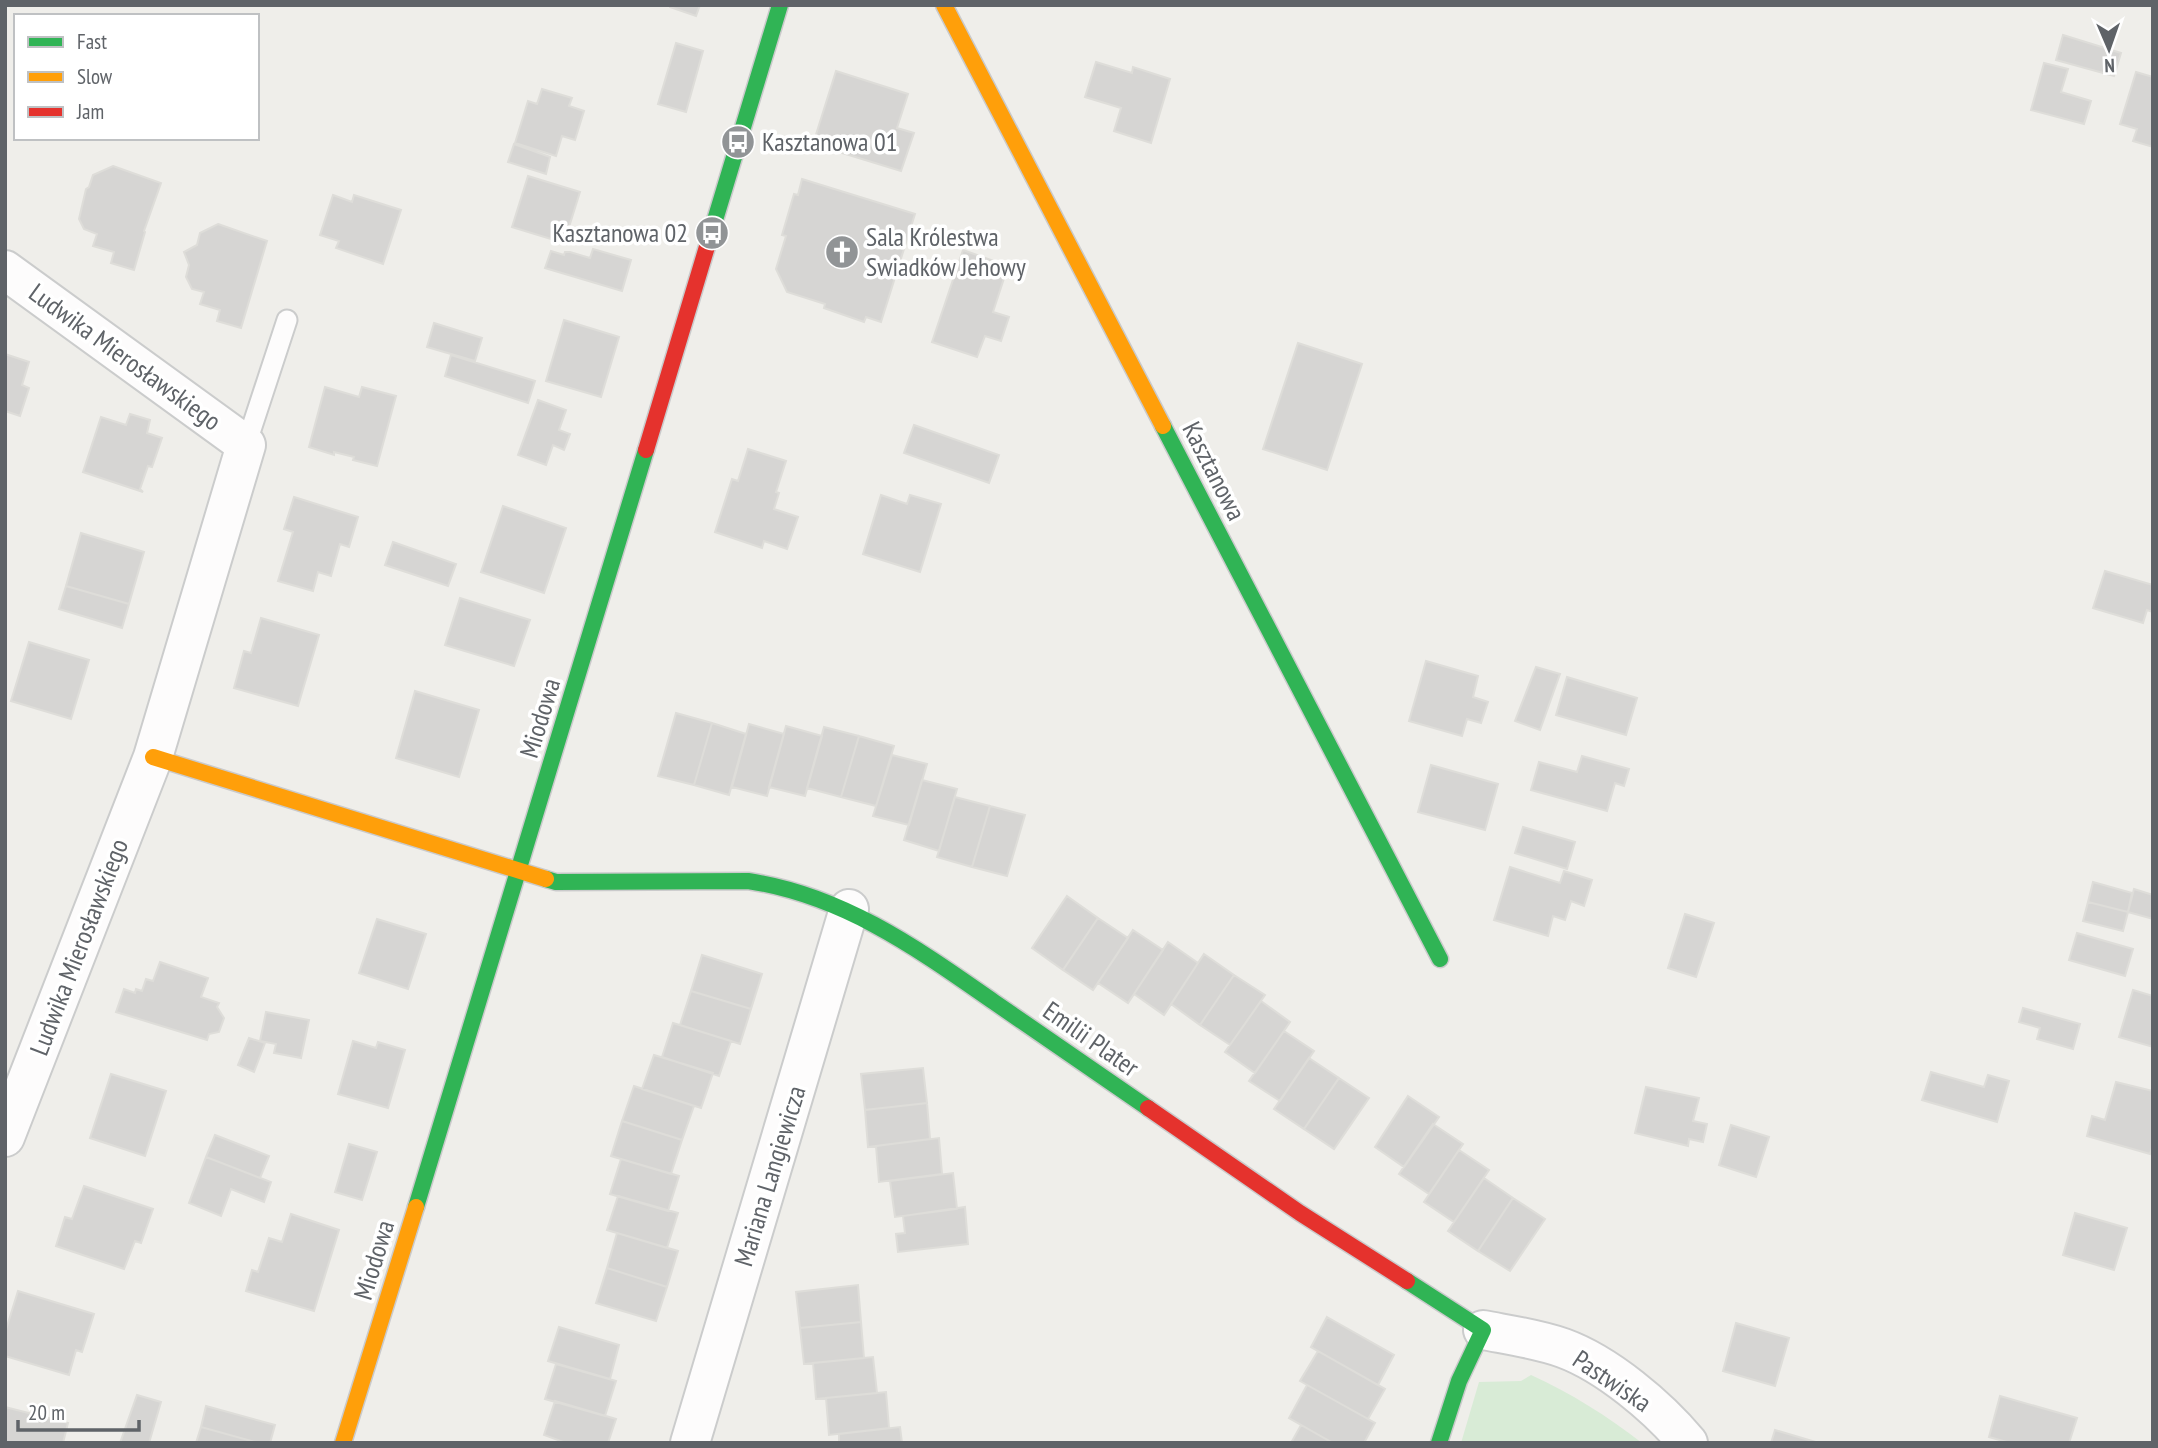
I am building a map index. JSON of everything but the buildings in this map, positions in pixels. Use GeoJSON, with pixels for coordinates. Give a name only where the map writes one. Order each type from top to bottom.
{"type":"FeatureCollection","features":[{"type":"Feature","properties":{"kind":"street","name":"Miodowa"},"geometry":{"type":"LineString","coordinates":[[343,1443],[520,869],[780,5]]}},
{"type":"Feature","properties":{"kind":"street","name":"Kasztanowa"},"geometry":{"type":"LineString","coordinates":[[944,5],[1440,959]]}},
{"type":"Feature","properties":{"kind":"street","name":"Ludwika Mierosławskiego"},"geometry":{"type":"LineString","coordinates":[[5,270],[246,445],[153,757],[5,1137]]}},
{"type":"Feature","properties":{"kind":"street"},"geometry":{"type":"LineString","coordinates":[[153,757],[520,869]]}},
{"type":"Feature","properties":{"kind":"street","name":"Emilii Plater"},"geometry":{"type":"LineString","coordinates":[[520,869],[556,882],[748,881],[775,884],[849,909],[910,944],[1300,1213],[1483,1330]]}},
{"type":"Feature","properties":{"kind":"street","name":"Mariana Langiewicza"},"geometry":{"type":"LineString","coordinates":[[690,1443],[849,909]]}},
{"type":"Feature","properties":{"kind":"street"},"geometry":{"type":"LineString","coordinates":[[1439,1443],[1459,1381],[1483,1330]]}},
{"type":"Feature","properties":{"kind":"street","name":"Pastwiska"},"geometry":{"type":"LineString","coordinates":[[1483,1330],[1564,1348],[1606,1371],[1650,1405],[1675,1427],[1688,1443]]}},
{"type":"Feature","properties":{"kind":"lane","name":"Ludwika Mierosławskiego"},"geometry":{"type":"LineString","coordinates":[[246,445],[287,320]]}},
{"type":"Feature","properties":{"kind":"green space"},"geometry":{"type":"Polygon","coordinates":[[[1531,1375],[1588,1406],[1642,1443],[1461,1443],[1479,1382],[1521,1381],[1531,1375]]]}},
{"type":"Feature","properties":{"kind":"traffic: fast"},"geometry":{"type":"LineString","coordinates":[[712,230],[780,5]]}},
{"type":"Feature","properties":{"kind":"traffic: fast"},"geometry":{"type":"LineString","coordinates":[[1163,426],[1440,959]]}},
{"type":"Feature","properties":{"kind":"traffic: fast"},"geometry":{"type":"LineString","coordinates":[[416,1207],[646,450]]}},
{"type":"Feature","properties":{"kind":"traffic: fast"},"geometry":{"type":"LineString","coordinates":[[546,879],[556,882],[748,881],[816,898],[848,911],[908,944],[1148,1108]]}},
{"type":"Feature","properties":{"kind":"traffic: fast"},"geometry":{"type":"LineString","coordinates":[[1407,1281],[1483,1330],[1459,1381],[1439,1443]]}},
{"type":"Feature","properties":{"kind":"traffic: slow"},"geometry":{"type":"LineString","coordinates":[[944,5],[1163,426]]}},
{"type":"Feature","properties":{"kind":"traffic: slow"},"geometry":{"type":"LineString","coordinates":[[153,757],[546,879]]}},
{"type":"Feature","properties":{"kind":"traffic: slow"},"geometry":{"type":"LineString","coordinates":[[343,1443],[416,1207]]}},
{"type":"Feature","properties":{"kind":"traffic: jam"},"geometry":{"type":"LineString","coordinates":[[646,450],[712,230]]}},
{"type":"Feature","properties":{"kind":"traffic: jam"},"geometry":{"type":"LineString","coordinates":[[1148,1108],[1300,1213],[1407,1281]]}},
{"type":"Feature","properties":{"kind":"place","name":"Kasztanowa 01"},"geometry":{"type":"Point","coordinates":[738,142]}},
{"type":"Feature","properties":{"kind":"place","name":"Kasztanowa 02"},"geometry":{"type":"Point","coordinates":[712,233]}},
{"type":"Feature","properties":{"kind":"place","name":"Sala Królestwa Swiadków Jehowy"},"geometry":{"type":"Point","coordinates":[842,252]}}]}
